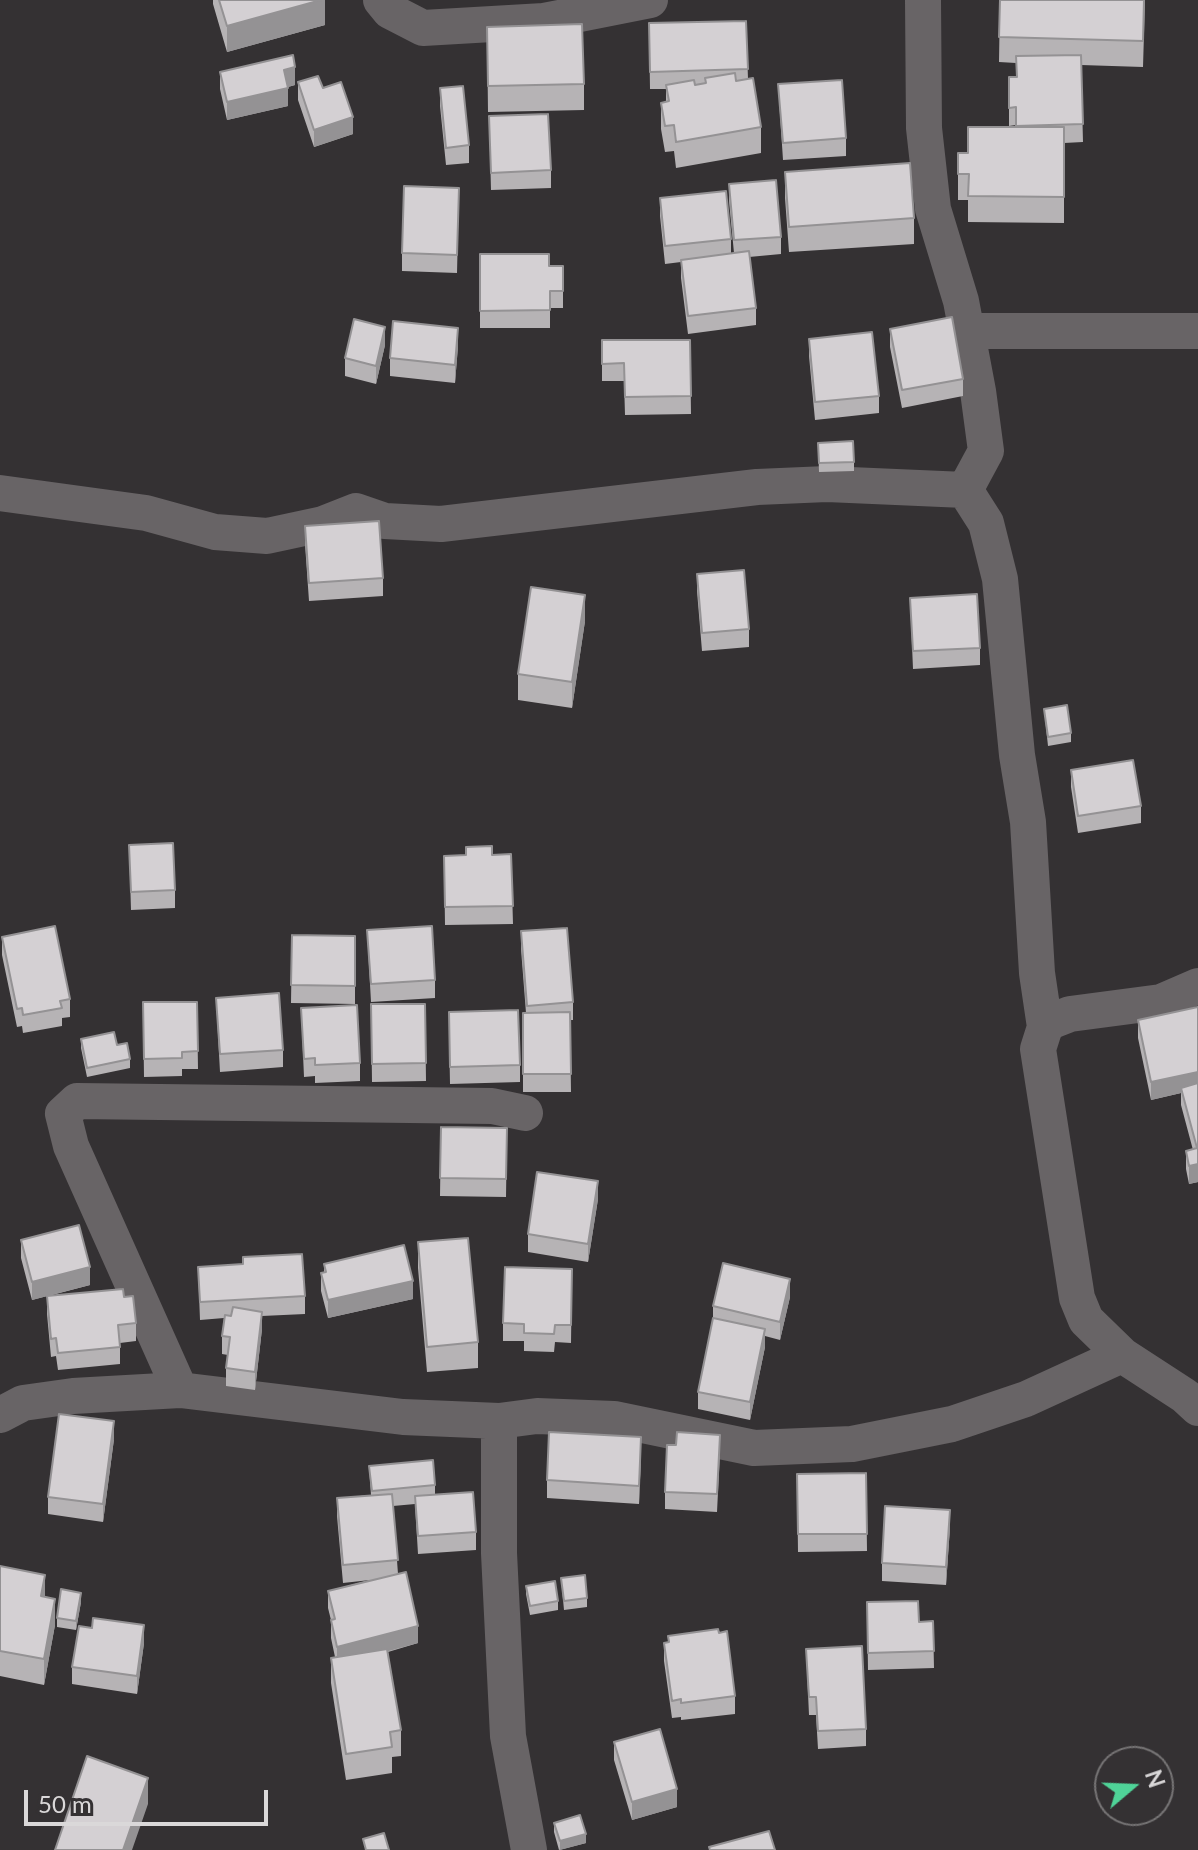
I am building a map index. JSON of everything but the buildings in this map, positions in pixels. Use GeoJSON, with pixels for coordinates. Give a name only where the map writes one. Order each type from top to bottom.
{"type":"FeatureCollection","features":[{"type":"Feature","properties":{"kind":"street"},"geometry":{"type":"LineString","coordinates":[[381,0],[390,11],[423,28],[544,21],[650,0]]}},
{"type":"Feature","properties":{"kind":"street"},"geometry":{"type":"LineString","coordinates":[[923,0],[924,128],[933,209],[961,301],[986,451],[965,490]]}},
{"type":"Feature","properties":{"kind":"street"},"geometry":{"type":"LineString","coordinates":[[967,331],[1198,331]]}},
{"type":"Feature","properties":{"kind":"street"},"geometry":{"type":"LineString","coordinates":[[0,493],[146,513],[215,532],[267,536],[323,524],[356,511],[385,521],[441,524],[757,487],[827,484],[965,490]]}},
{"type":"Feature","properties":{"kind":"street"},"geometry":{"type":"LineString","coordinates":[[965,490],[986,523],[1000,579],[1017,755],[1028,822],[1037,973],[1045,1027],[1038,1049],[1039,1062],[1077,1298],[1086,1320],[1122,1355],[1185,1396],[1198,1408]]}},
{"type":"Feature","properties":{"kind":"street"},"geometry":{"type":"LineString","coordinates":[[1045,1027],[1070,1014],[1161,1002],[1198,986]]}},
{"type":"Feature","properties":{"kind":"street"},"geometry":{"type":"LineString","coordinates":[[180,1390],[71,1146],[63,1114],[77,1101],[492,1106],[525,1113]]}},
{"type":"Feature","properties":{"kind":"street"},"geometry":{"type":"LineString","coordinates":[[0,1415],[23,1403],[73,1396],[180,1390],[403,1417],[499,1421],[537,1416],[614,1419],[754,1448],[852,1444],[952,1424],[1026,1399],[1122,1355]]}},
{"type":"Feature","properties":{"kind":"street"},"geometry":{"type":"LineString","coordinates":[[499,1421],[499,1553],[508,1736],[529,1850]]}}]}
